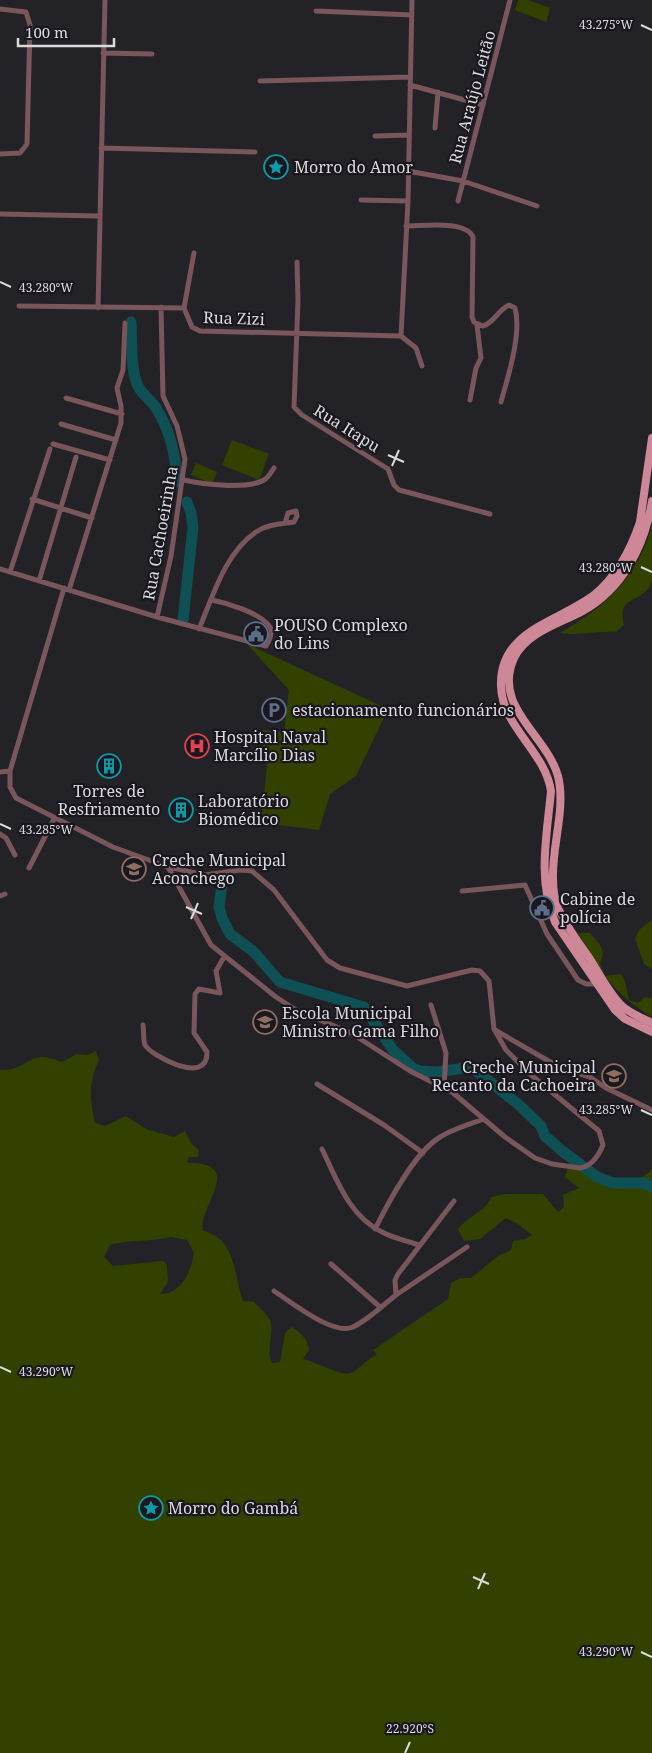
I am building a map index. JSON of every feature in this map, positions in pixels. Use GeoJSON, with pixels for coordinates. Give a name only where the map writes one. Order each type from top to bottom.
{"type":"FeatureCollection","features":[{"type":"Feature","properties":{"kind":"main road"},"geometry":{"type":"LineString","coordinates":[[652,438],[640,522],[636,534],[616,570],[608,581],[585,602],[523,636],[508,654],[501,674],[505,708],[550,781],[551,791],[544,878],[548,906],[555,922],[595,984],[615,1010],[625,1019],[652,1032]]}},
{"type":"Feature","properties":{"kind":"main road"},"geometry":{"type":"LineString","coordinates":[[652,501],[643,540],[620,580],[583,611],[537,634],[521,647],[512,664],[508,691],[518,712],[549,759],[558,777],[559,801],[553,878],[558,907],[616,998],[630,1012],[652,1022]]}},
{"type":"Feature","properties":{"kind":"street"},"geometry":{"type":"LineString","coordinates":[[98,308],[103,53],[106,0]]}},
{"type":"Feature","properties":{"kind":"street"},"geometry":{"type":"LineString","coordinates":[[412,0],[408,201],[401,336],[416,348],[422,366]]}},
{"type":"Feature","properties":{"kind":"street","name":"Rua Araújo Leitão"},"geometry":{"type":"LineString","coordinates":[[458,201],[510,0]]}},
{"type":"Feature","properties":{"kind":"street"},"geometry":{"type":"LineString","coordinates":[[0,9],[26,12],[29,15],[30,25],[27,144],[20,153],[0,154]]}},
{"type":"Feature","properties":{"kind":"street"},"geometry":{"type":"LineString","coordinates":[[316,11],[412,15]]}},
{"type":"Feature","properties":{"kind":"street"},"geometry":{"type":"LineString","coordinates":[[103,53],[152,54]]}},
{"type":"Feature","properties":{"kind":"street"},"geometry":{"type":"LineString","coordinates":[[260,81],[410,77]]}},
{"type":"Feature","properties":{"kind":"street"},"geometry":{"type":"LineString","coordinates":[[410,85],[483,105]]}},
{"type":"Feature","properties":{"kind":"street"},"geometry":{"type":"LineString","coordinates":[[435,128],[438,92]]}},
{"type":"Feature","properties":{"kind":"street"},"geometry":{"type":"LineString","coordinates":[[375,136],[409,135]]}},
{"type":"Feature","properties":{"kind":"street"},"geometry":{"type":"LineString","coordinates":[[101,148],[255,152]]}},
{"type":"Feature","properties":{"kind":"street"},"geometry":{"type":"LineString","coordinates":[[408,171],[463,181],[537,206]]}},
{"type":"Feature","properties":{"kind":"street"},"geometry":{"type":"LineString","coordinates":[[361,200],[408,201]]}},
{"type":"Feature","properties":{"kind":"street"},"geometry":{"type":"LineString","coordinates":[[0,214],[99,216]]}},
{"type":"Feature","properties":{"kind":"street"},"geometry":{"type":"LineString","coordinates":[[406,226],[462,226],[471,232],[473,237],[472,316],[478,325],[481,358],[476,368],[470,400]]}},
{"type":"Feature","properties":{"kind":"street"},"geometry":{"type":"LineString","coordinates":[[184,308],[194,253]]}},
{"type":"Feature","properties":{"kind":"street"},"geometry":{"type":"LineString","coordinates":[[296,333],[298,300],[297,262]]}},
{"type":"Feature","properties":{"kind":"street"},"geometry":{"type":"LineString","coordinates":[[478,325],[488,325],[509,305],[515,308],[516,327],[512,361],[501,402]]}},
{"type":"Feature","properties":{"kind":"street","name":"Rua Zizi"},"geometry":{"type":"LineString","coordinates":[[19,306],[184,308],[192,326],[200,331],[401,336]]}},
{"type":"Feature","properties":{"kind":"street","name":"Rua Cachoeirinha"},"geometry":{"type":"LineString","coordinates":[[157,617],[171,556],[186,459],[183,444],[162,396],[161,307]]}},
{"type":"Feature","properties":{"kind":"street"},"geometry":{"type":"LineString","coordinates":[[125,323],[123,370],[117,388],[122,414],[92,518],[67,589],[10,771],[10,787],[16,798],[132,855],[168,867],[206,875],[240,870],[252,871],[274,890],[327,960],[350,971],[406,986],[472,970],[480,971],[489,981],[494,1029],[515,1061],[599,1131],[603,1145],[591,1162],[584,1168],[552,1164],[534,1158],[444,1087],[410,1071],[352,1033],[286,1003],[224,957],[208,940],[168,867]]}},
{"type":"Feature","properties":{"kind":"street","name":"Rua Itapu"},"geometry":{"type":"LineString","coordinates":[[296,333],[294,407],[302,415],[388,469],[394,485],[399,490],[490,514]]}},
{"type":"Feature","properties":{"kind":"street"},"geometry":{"type":"LineString","coordinates":[[66,398],[122,414]]}},
{"type":"Feature","properties":{"kind":"street"},"geometry":{"type":"LineString","coordinates":[[61,424],[116,440]]}},
{"type":"Feature","properties":{"kind":"street"},"geometry":{"type":"LineString","coordinates":[[10,572],[32,499],[52,446],[110,460]]}},
{"type":"Feature","properties":{"kind":"street"},"geometry":{"type":"LineString","coordinates":[[39,581],[76,457]]}},
{"type":"Feature","properties":{"kind":"street"},"geometry":{"type":"LineString","coordinates":[[184,480],[209,486],[256,483],[267,478],[274,468]]}},
{"type":"Feature","properties":{"kind":"street"},"geometry":{"type":"LineString","coordinates":[[32,499],[92,518]]}},
{"type":"Feature","properties":{"kind":"street"},"geometry":{"type":"LineString","coordinates":[[199,629],[227,566],[246,542],[256,532],[269,526],[285,523]]}},
{"type":"Feature","properties":{"kind":"street"},"geometry":{"type":"LineString","coordinates":[[0,569],[199,629],[261,646],[268,644],[270,627],[239,607],[212,600]]}},
{"type":"Feature","properties":{"kind":"street"},"geometry":{"type":"LineString","coordinates":[[0,772],[10,771]]}},
{"type":"Feature","properties":{"kind":"street"},"geometry":{"type":"LineString","coordinates":[[30,868],[54,818]]}},
{"type":"Feature","properties":{"kind":"street"},"geometry":{"type":"LineString","coordinates":[[0,834],[6,838],[15,855]]}},
{"type":"Feature","properties":{"kind":"street"},"geometry":{"type":"LineString","coordinates":[[462,891],[525,885],[547,934],[578,980],[586,984],[595,984]]}},
{"type":"Feature","properties":{"kind":"street"},"geometry":{"type":"LineString","coordinates":[[143,1025],[144,1043],[149,1049],[186,1068],[196,1069],[202,1066],[206,1061],[207,1052],[194,1033],[195,994],[199,989],[205,988],[220,993],[216,971],[224,957]]}},
{"type":"Feature","properties":{"kind":"street"},"geometry":{"type":"LineString","coordinates":[[431,1005],[444,1040],[447,1064],[444,1087]]}},
{"type":"Feature","properties":{"kind":"street"},"geometry":{"type":"LineString","coordinates":[[494,1029],[559,1067],[590,1077],[606,1088],[652,1110]]}},
{"type":"Feature","properties":{"kind":"street"},"geometry":{"type":"LineString","coordinates":[[317,1084],[384,1124],[423,1152]]}},
{"type":"Feature","properties":{"kind":"street"},"geometry":{"type":"LineString","coordinates":[[375,1229],[396,1189],[423,1152],[440,1137],[484,1119]]}},
{"type":"Feature","properties":{"kind":"street"},"geometry":{"type":"LineString","coordinates":[[322,1149],[347,1201],[359,1215],[375,1229],[419,1244]]}},
{"type":"Feature","properties":{"kind":"street"},"geometry":{"type":"LineString","coordinates":[[396,1295],[395,1280],[419,1244],[454,1201]]}},
{"type":"Feature","properties":{"kind":"street"},"geometry":{"type":"LineString","coordinates":[[274,1291],[326,1324],[342,1329],[352,1328],[466,1247]]}},
{"type":"Feature","properties":{"kind":"street"},"geometry":{"type":"LineString","coordinates":[[331,1264],[380,1307]]}},
{"type":"Feature","properties":{"kind":"green space"},"geometry":{"type":"Polygon","coordinates":[[[518,0],[528,0],[550,8],[546,22],[515,10],[518,0]]]}},
{"type":"Feature","properties":{"kind":"green space"},"geometry":{"type":"Polygon","coordinates":[[[232,440],[269,454],[259,480],[222,465],[232,440]]]}},
{"type":"Feature","properties":{"kind":"green space"},"geometry":{"type":"Polygon","coordinates":[[[196,463],[217,472],[212,484],[191,475],[196,463]]]}},
{"type":"Feature","properties":{"kind":"green space"},"geometry":{"type":"Polygon","coordinates":[[[652,526],[652,581],[643,594],[627,603],[623,615],[624,625],[616,632],[560,633],[591,613],[617,589],[638,561],[652,526]]]}},
{"type":"Feature","properties":{"kind":"green space"},"geometry":{"type":"Polygon","coordinates":[[[247,644],[388,709],[356,776],[330,794],[319,830],[261,823],[267,766],[261,739],[263,730],[284,732],[289,690],[247,644]]]}},
{"type":"Feature","properties":{"kind":"green space"},"geometry":{"type":"Polygon","coordinates":[[[652,920],[652,969],[644,964],[635,938],[640,929],[652,920]]]}},
{"type":"Feature","properties":{"kind":"green space"},"geometry":{"type":"Polygon","coordinates":[[[578,933],[590,933],[599,944],[602,950],[600,963],[605,976],[593,959],[578,933]]]}},
{"type":"Feature","properties":{"kind":"green space"},"geometry":{"type":"Polygon","coordinates":[[[621,974],[625,981],[629,1000],[638,1003],[645,997],[652,998],[652,1017],[627,999],[605,976],[621,974]]]}},
{"type":"Feature","properties":{"kind":"green space"},"geometry":{"type":"Polygon","coordinates":[[[96,1051],[99,1060],[93,1076],[91,1092],[95,1123],[105,1126],[126,1116],[146,1129],[174,1137],[185,1131],[191,1143],[199,1150],[198,1157],[189,1157],[187,1162],[200,1163],[212,1168],[217,1174],[217,1182],[203,1221],[203,1230],[215,1236],[226,1246],[233,1261],[243,1301],[254,1302],[270,1320],[269,1352],[272,1363],[280,1362],[285,1333],[291,1327],[300,1333],[307,1342],[309,1350],[303,1359],[341,1373],[351,1373],[377,1355],[373,1350],[448,1299],[451,1283],[461,1278],[471,1278],[498,1256],[511,1250],[513,1241],[525,1239],[532,1235],[518,1224],[506,1218],[480,1239],[464,1241],[458,1229],[485,1207],[492,1197],[504,1194],[543,1194],[558,1212],[564,1207],[563,1195],[579,1188],[565,1177],[568,1167],[593,1169],[612,1184],[639,1179],[652,1169],[652,1753],[0,1753],[0,1070],[13,1069],[32,1059],[42,1057],[62,1062],[77,1054],[88,1055],[96,1051]],[[171,1237],[118,1243],[110,1245],[104,1257],[113,1266],[163,1261],[167,1265],[168,1282],[160,1294],[168,1293],[180,1286],[191,1267],[194,1253],[187,1240],[171,1237]]]}},
{"type":"Feature","properties":{"kind":"waterway"},"geometry":{"type":"LineString","coordinates":[[131,322],[133,365],[136,381],[141,391],[161,416],[169,434],[174,453],[177,482]]}},
{"type":"Feature","properties":{"kind":"waterway"},"geometry":{"type":"LineString","coordinates":[[183,620],[193,527],[187,502]]}},
{"type":"Feature","properties":{"kind":"waterway"},"geometry":{"type":"LineString","coordinates":[[222,884],[219,907],[230,934],[253,951],[280,982],[364,1007],[393,1050],[413,1068],[420,1071],[437,1072],[471,1067],[518,1104],[541,1126],[545,1136],[561,1150],[597,1177],[613,1183],[643,1183],[652,1187]]}},
{"type":"Feature","properties":{"kind":"place","name":"Morro do Amor"},"geometry":{"type":"Point","coordinates":[276,167]}},
{"type":"Feature","properties":{"kind":"place","name":"POUSO Complexo do Lins"},"geometry":{"type":"Point","coordinates":[256,634]}},
{"type":"Feature","properties":{"kind":"place","name":"estacionamento funcionários"},"geometry":{"type":"Point","coordinates":[274,710]}},
{"type":"Feature","properties":{"kind":"place","name":"Hospital Naval Marcílio Dias"},"geometry":{"type":"Point","coordinates":[197,746]}},
{"type":"Feature","properties":{"kind":"place","name":"Torres de Resfriamento"},"geometry":{"type":"Point","coordinates":[109,766]}},
{"type":"Feature","properties":{"kind":"place","name":"Laboratório Biomédico"},"geometry":{"type":"Point","coordinates":[181,810]}},
{"type":"Feature","properties":{"kind":"place","name":"Creche Municipal Aconchego"},"geometry":{"type":"Point","coordinates":[134,869]}},
{"type":"Feature","properties":{"kind":"place","name":"Cabine de polícia"},"geometry":{"type":"Point","coordinates":[542,908]}},
{"type":"Feature","properties":{"kind":"place","name":"Escola Municipal Ministro Gama Filho"},"geometry":{"type":"Point","coordinates":[265,1022]}},
{"type":"Feature","properties":{"kind":"place","name":"Creche Municipal Recanto da Cachoeira"},"geometry":{"type":"Point","coordinates":[614,1076]}},
{"type":"Feature","properties":{"kind":"place","name":"Morro do Gambá"},"geometry":{"type":"Point","coordinates":[151,1508]}}]}
